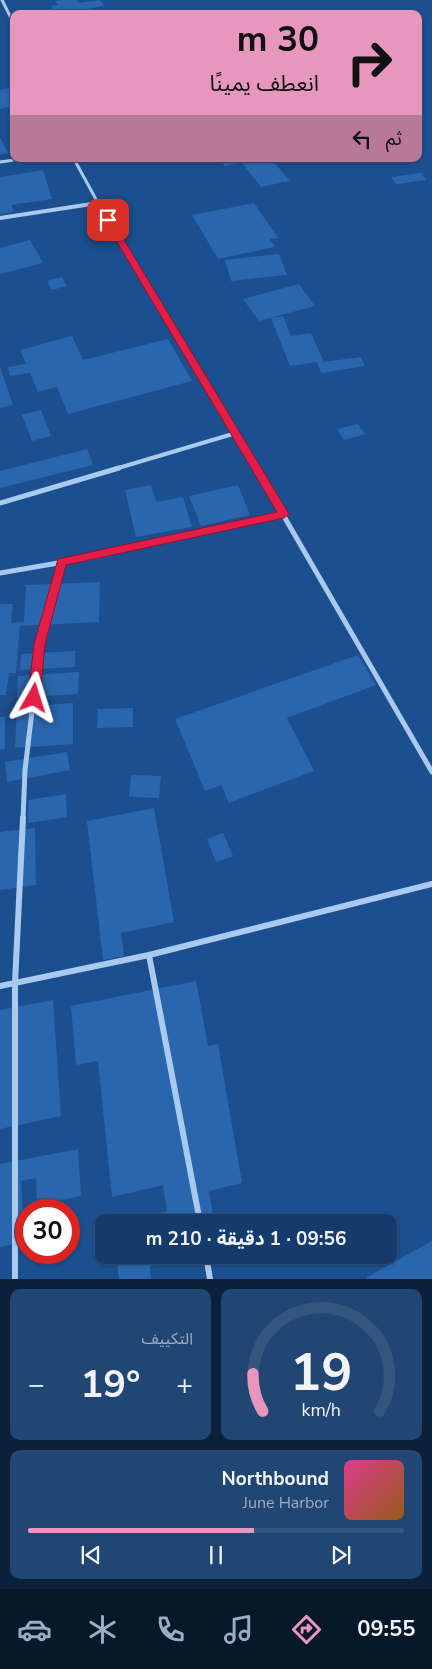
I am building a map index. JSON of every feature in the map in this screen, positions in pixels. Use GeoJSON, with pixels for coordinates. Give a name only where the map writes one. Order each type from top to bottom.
{"type":"FeatureCollection","features":[{"type":"Feature","properties":{"kind":"street"},"geometry":{"type":"LineString","coordinates":[[2,0],[10,16]]}},
{"type":"Feature","properties":{"kind":"street"},"geometry":{"type":"LineString","coordinates":[[76,162],[98,203],[284,514],[432,772]]}},
{"type":"Feature","properties":{"kind":"street"},"geometry":{"type":"LineString","coordinates":[[0,218],[98,203]]}},
{"type":"Feature","properties":{"kind":"street"},"geometry":{"type":"LineString","coordinates":[[0,503],[236,433]]}},
{"type":"Feature","properties":{"kind":"street"},"geometry":{"type":"LineString","coordinates":[[0,573],[62,562],[284,514]]}},
{"type":"Feature","properties":{"kind":"street"},"geometry":{"type":"LineString","coordinates":[[14,1279],[15,983],[25,770],[40,644],[62,562]]}},
{"type":"Feature","properties":{"kind":"street"},"geometry":{"type":"LineString","coordinates":[[0,986],[149,955],[432,884]]}},
{"type":"Feature","properties":{"kind":"street"},"geometry":{"type":"LineString","coordinates":[[149,955],[198,1214]]}},
{"type":"Feature","properties":{"kind":"street"},"geometry":{"type":"LineString","coordinates":[[208,1264],[210,1279]]}},
{"type":"Feature","properties":{"kind":"building"},"geometry":{"type":"Polygon","coordinates":[[[77,0],[79,3],[100,0],[104,6],[81,10],[54,10],[51,6],[58,5],[55,1],[77,0]]]}},
{"type":"Feature","properties":{"kind":"building"},"geometry":{"type":"Polygon","coordinates":[[[10,88],[10,107],[0,109],[0,90],[10,88]]]}},
{"type":"Feature","properties":{"kind":"building"},"geometry":{"type":"Polygon","coordinates":[[[0,137],[8,153],[0,154],[0,137]]]}},
{"type":"Feature","properties":{"kind":"building"},"geometry":{"type":"Polygon","coordinates":[[[222,162],[241,162],[225,166],[222,162]]]}},
{"type":"Feature","properties":{"kind":"building"},"geometry":{"type":"Polygon","coordinates":[[[241,162],[274,162],[290,181],[261,187],[241,162]]]}},
{"type":"Feature","properties":{"kind":"building"},"geometry":{"type":"Polygon","coordinates":[[[43,170],[52,199],[11,205],[14,212],[0,214],[0,177],[43,170]]]}},
{"type":"Feature","properties":{"kind":"building"},"geometry":{"type":"Polygon","coordinates":[[[421,173],[426,180],[396,184],[391,177],[421,173]]]}},
{"type":"Feature","properties":{"kind":"building"},"geometry":{"type":"Polygon","coordinates":[[[254,203],[278,238],[270,239],[275,247],[218,259],[192,215],[254,203]]]}},
{"type":"Feature","properties":{"kind":"building"},"geometry":{"type":"Polygon","coordinates":[[[30,240],[43,263],[0,274],[0,248],[30,240]]]}},
{"type":"Feature","properties":{"kind":"building"},"geometry":{"type":"Polygon","coordinates":[[[279,254],[287,275],[231,281],[225,260],[279,254]]]}},
{"type":"Feature","properties":{"kind":"building"},"geometry":{"type":"Polygon","coordinates":[[[62,277],[67,286],[52,290],[47,281],[62,277]]]}},
{"type":"Feature","properties":{"kind":"building"},"geometry":{"type":"Polygon","coordinates":[[[299,284],[315,306],[259,321],[243,299],[299,284]]]}},
{"type":"Feature","properties":{"kind":"building"},"geometry":{"type":"Polygon","coordinates":[[[283,316],[291,336],[311,333],[324,362],[361,357],[365,366],[321,373],[317,362],[290,366],[271,318],[283,316]]]}},
{"type":"Feature","properties":{"kind":"building"},"geometry":{"type":"Polygon","coordinates":[[[72,336],[83,360],[168,339],[192,381],[68,414],[57,387],[38,392],[30,373],[10,376],[8,367],[26,364],[20,350],[72,336]]]}},
{"type":"Feature","properties":{"kind":"building"},"geometry":{"type":"Polygon","coordinates":[[[0,367],[13,405],[0,408],[0,367]]]}},
{"type":"Feature","properties":{"kind":"building"},"geometry":{"type":"Polygon","coordinates":[[[41,410],[51,436],[32,441],[22,415],[41,410]]]}},
{"type":"Feature","properties":{"kind":"building"},"geometry":{"type":"Polygon","coordinates":[[[358,424],[365,434],[344,440],[337,429],[358,424]]]}},
{"type":"Feature","properties":{"kind":"building"},"geometry":{"type":"Polygon","coordinates":[[[87,449],[93,465],[0,488],[0,471],[87,449]]]}},
{"type":"Feature","properties":{"kind":"building"},"geometry":{"type":"Polygon","coordinates":[[[151,485],[156,502],[183,497],[192,527],[136,537],[125,490],[151,485]]]}},
{"type":"Feature","properties":{"kind":"building"},"geometry":{"type":"Polygon","coordinates":[[[238,485],[250,515],[201,526],[189,496],[238,485]]]}},
{"type":"Feature","properties":{"kind":"building"},"geometry":{"type":"Polygon","coordinates":[[[100,582],[99,622],[20,626],[16,673],[9,673],[6,695],[0,695],[0,604],[13,604],[11,623],[24,622],[26,585],[100,582]]]}},
{"type":"Feature","properties":{"kind":"building"},"geometry":{"type":"Polygon","coordinates":[[[75,651],[75,667],[20,670],[21,654],[75,651]]]}},
{"type":"Feature","properties":{"kind":"building"},"geometry":{"type":"Polygon","coordinates":[[[358,655],[376,685],[287,718],[314,771],[229,803],[221,785],[205,791],[175,719],[358,655]]]}},
{"type":"Feature","properties":{"kind":"building"},"geometry":{"type":"Polygon","coordinates":[[[79,672],[78,694],[17,698],[18,676],[79,672]]]}},
{"type":"Feature","properties":{"kind":"building"},"geometry":{"type":"Polygon","coordinates":[[[73,703],[73,744],[15,748],[17,707],[73,703]]]}},
{"type":"Feature","properties":{"kind":"building"},"geometry":{"type":"Polygon","coordinates":[[[133,708],[133,727],[97,728],[98,709],[133,708]]]}},
{"type":"Feature","properties":{"kind":"building"},"geometry":{"type":"Polygon","coordinates":[[[0,717],[5,717],[5,749],[0,750],[0,717]]]}},
{"type":"Feature","properties":{"kind":"building"},"geometry":{"type":"Polygon","coordinates":[[[67,752],[70,770],[7,782],[5,762],[67,752]]]}},
{"type":"Feature","properties":{"kind":"building"},"geometry":{"type":"Polygon","coordinates":[[[131,775],[161,776],[159,798],[129,797],[131,775]]]}},
{"type":"Feature","properties":{"kind":"building"},"geometry":{"type":"Polygon","coordinates":[[[66,794],[67,817],[28,823],[28,800],[66,794]]]}},
{"type":"Feature","properties":{"kind":"building"},"geometry":{"type":"Polygon","coordinates":[[[154,808],[174,922],[121,933],[124,956],[103,960],[87,821],[154,808]]]}},
{"type":"Feature","properties":{"kind":"building"},"geometry":{"type":"Polygon","coordinates":[[[35,828],[36,885],[0,890],[0,832],[35,828]]]}},
{"type":"Feature","properties":{"kind":"building"},"geometry":{"type":"Polygon","coordinates":[[[223,833],[233,856],[216,862],[207,839],[223,833]]]}},
{"type":"Feature","properties":{"kind":"building"},"geometry":{"type":"Polygon","coordinates":[[[196,981],[208,1046],[218,1044],[242,1183],[209,1191],[213,1214],[154,1214],[167,1211],[163,1185],[112,1197],[98,1061],[76,1065],[71,1006],[196,981]]]}},
{"type":"Feature","properties":{"kind":"building"},"geometry":{"type":"Polygon","coordinates":[[[53,1000],[61,1116],[0,1129],[0,1010],[53,1000]]]}},
{"type":"Feature","properties":{"kind":"building"},"geometry":{"type":"Polygon","coordinates":[[[78,1149],[81,1196],[66,1199],[37,1199],[36,1178],[21,1181],[22,1199],[15,1199],[15,1244],[0,1247],[0,1164],[78,1149]]]}},
{"type":"Feature","properties":{"kind":"building"},"geometry":{"type":"Polygon","coordinates":[[[432,1241],[432,1279],[367,1279],[367,1277],[390,1264],[397,1264],[397,1260],[432,1241]]]}},
{"type":"Feature","properties":{"kind":"building"},"geometry":{"type":"Polygon","coordinates":[[[117,1264],[159,1264],[150,1266],[151,1279],[119,1279],[117,1264]]]}},
{"type":"Feature","properties":{"kind":"route"},"geometry":{"type":"LineString","coordinates":[[34,698],[40,644],[62,562],[284,514],[108,220]]}}]}
